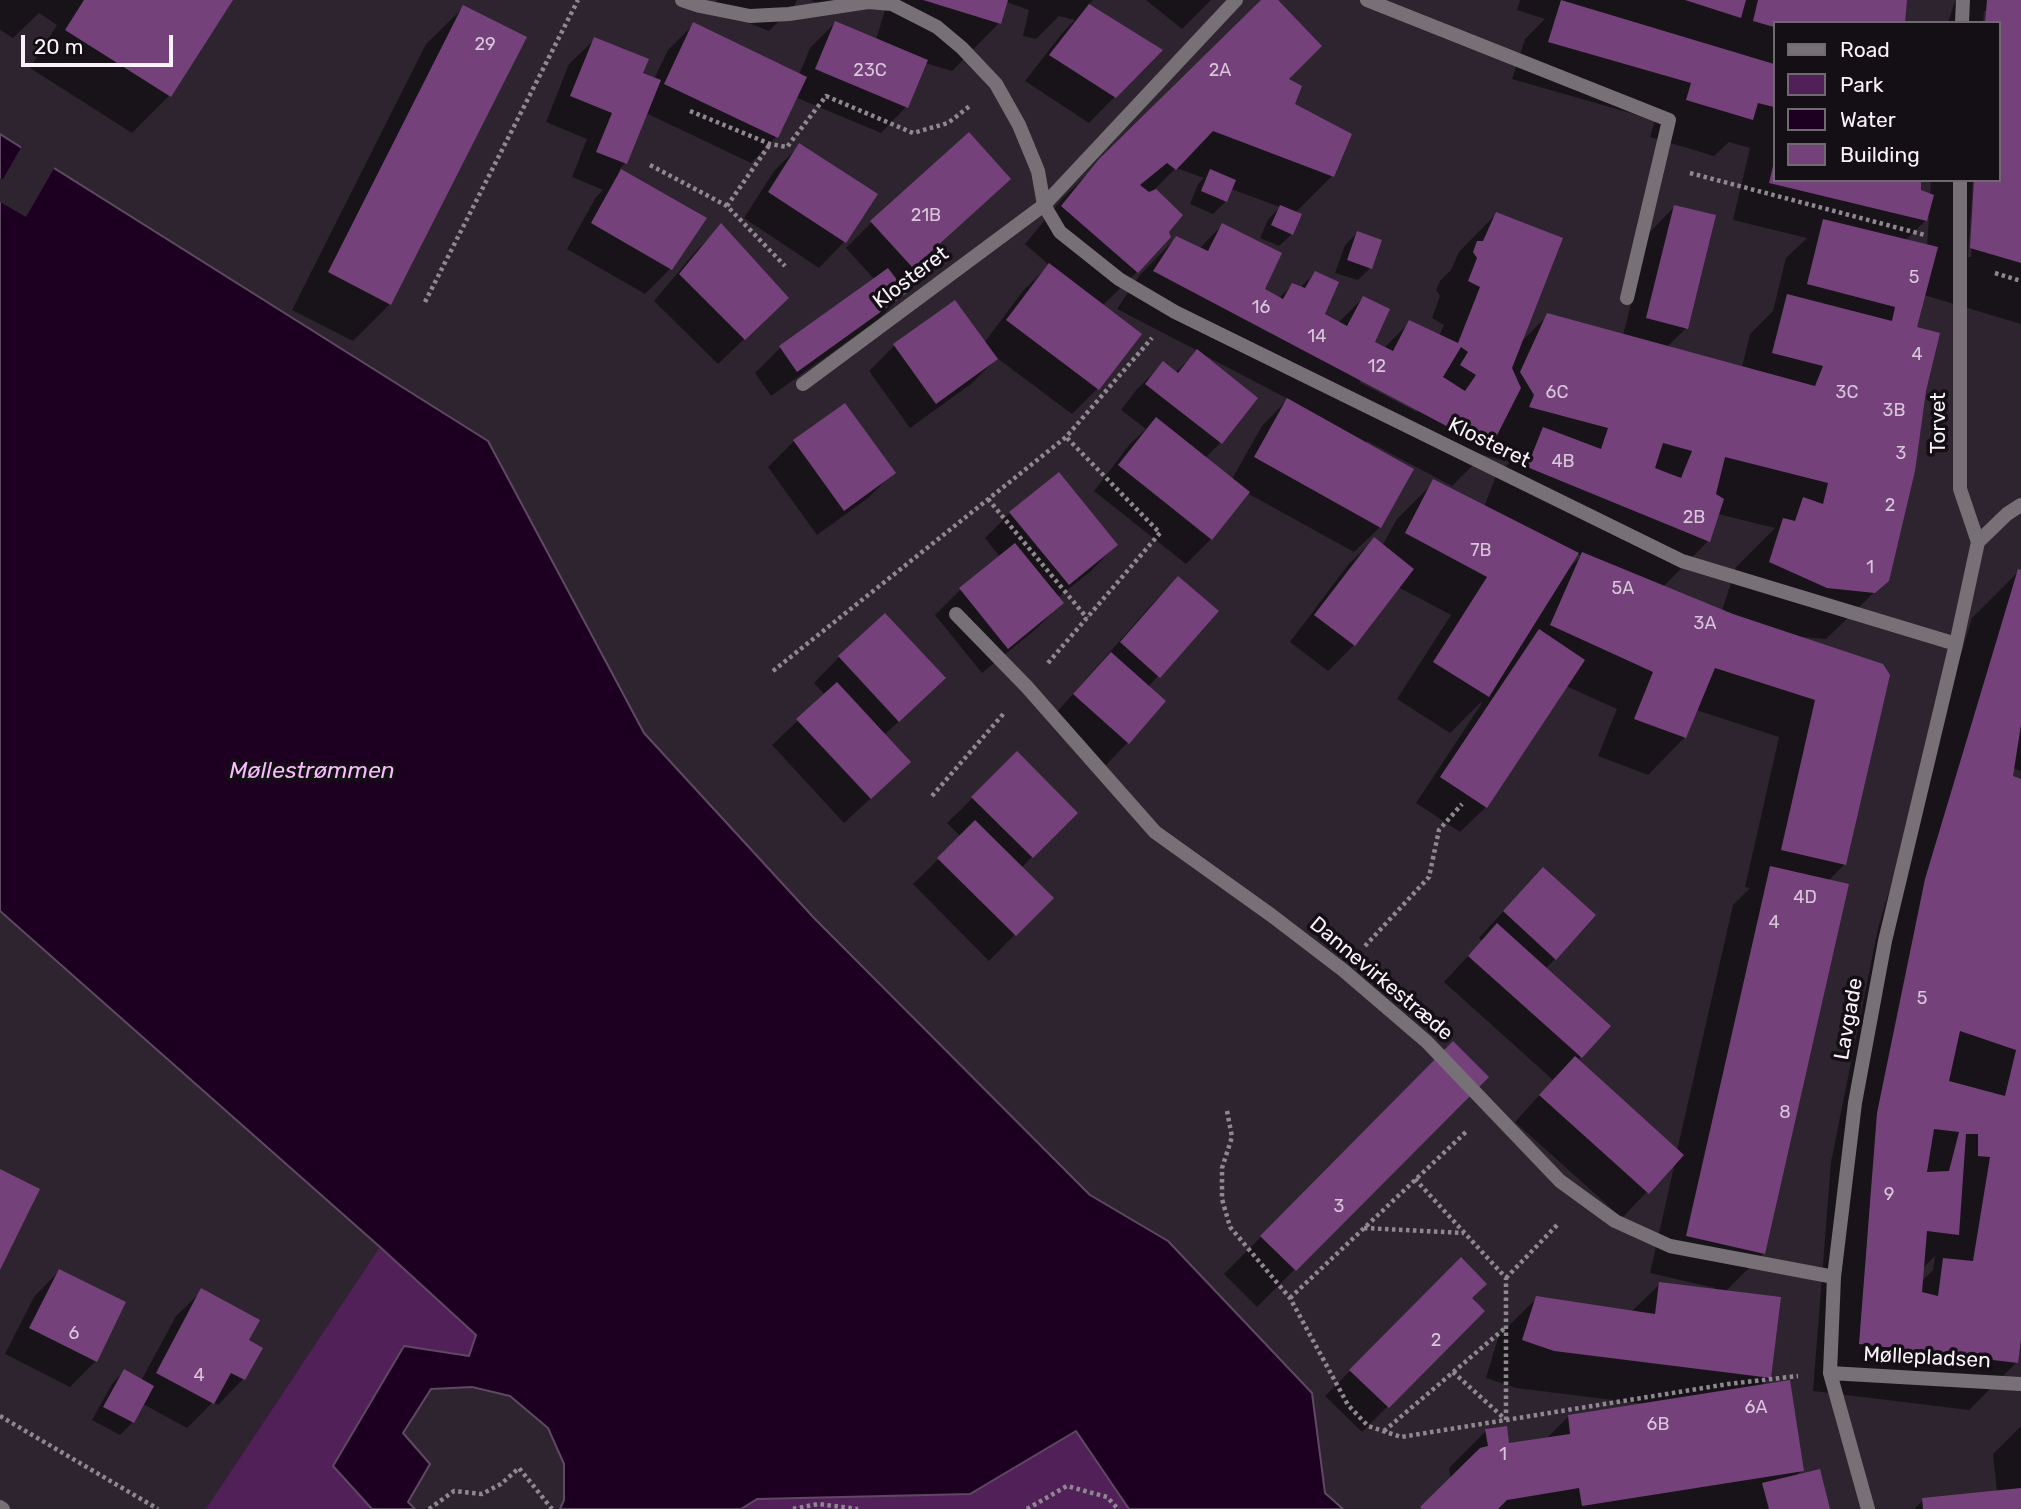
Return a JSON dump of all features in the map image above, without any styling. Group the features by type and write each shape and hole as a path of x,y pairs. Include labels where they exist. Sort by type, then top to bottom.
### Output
{"street":[{"name":"Klosteret","path":"682,0 750,16 789,14 868,2 892,2 937,27 962,47 996,84 1019,125 1038,171 1044,205 1060,232 1118,279 1175,312 1682,561 1956,644"},
{"name":"Klosteret","path":"803,384 1044,205 1236,0"},
{"path":"1367,0 1669,120 1627,299"},
{"path":"1962,21 1964,0"},
{"name":"Torvet","path":"1960,182 1960,489 1978,542"},
{"path":"1978,542 2007,514 2021,505"},
{"name":"Lavgade","path":"1867,1509 1830,1373 1834,1278 1855,1102 1882,954 1978,542"},
{"name":"Dannevirkestræde","path":"956,614 1027,687 1155,832 1343,970 1427,1042 1560,1181 1615,1221 1670,1246 1834,1278"},
{"name":"Møllepladsen","path":"1830,1373 2021,1384"}],"path":[{"path":"425,302 578,0"},
{"path":"690,111 771,145 787,147 827,96 913,133 948,123 996,84"},
{"path":"727,206 771,145"},
{"path":"650,165 727,206 785,266"},
{"path":"1659,165 1961,245"},
{"path":"773,671 1066,437 1175,312"},
{"path":"932,796 1160,533 1066,437"},
{"path":"988,499 1087,618"},
{"path":"1343,970 1429,877 1439,830 1462,804"},
{"path":"1290,1298 1490,1109"},
{"path":"1227,1111 1232,1137 1222,1168 1222,1178 1223,1199 1230,1227 1290,1298 1348,1405 1368,1426 1401,1437 1728,1384 1830,1373"},
{"path":"1415,1179 1506,1278 1506,1420"},
{"path":"1506,1278 1583,1198"},
{"path":"1364,1228 1465,1233"},
{"path":"1384,1431 1506,1328"},
{"path":"1453,1372 1506,1420"},
{"path":"0,1416 158,1509"},
{"path":"429,1509 454,1490 482,1494 501,1484 519,1468 551,1508"},
{"path":"1027,1509 1066,1486 1107,1497 1118,1509"},
{"path":"793,1509 818,1504 858,1509"}],"green space":[{"path":"380,1247 476,1336 469,1356 404,1346 333,1466 372,1509 206,1509"},
{"path":"1076,1431 1129,1509 741,1509 757,1499 970,1494"}],"water":[{"name":"Møllestrømmen","path":"0,134 488,441 644,733 814,918 1090,1195 1168,1241 1312,1393 1325,1493 1343,1509 1129,1509 1076,1431 970,1494 757,1499 741,1509 560,1509 564,1500 564,1464 548,1428 510,1396 472,1387 431,1389 403,1433 430,1464 408,1502 415,1509 372,1509 333,1466 404,1346 469,1356 476,1335 0,911"}],"pier":[{"path":"23,144 56,165 26,217 0,202 0,178 3,179"}],"building":[{"path":"84,0 233,0 171,97 65,30"},
{"path":"923,0 1008,0 1001,24"},
{"path":"1261,0 1278,0 1322,46 1289,79 1302,86 1295,104 1352,134 1334,177 1213,131 1176,170 1167,163 1140,185 1149,192 1156,189 1183,215 1169,232 1171,237 1138,273 1061,206 1099,159"},
{"path":"1561,0 1772,63 1772,106 1758,103 1753,120 1686,100 1691,83 1548,42"},
{"path":"1685,0 1746,0 1741,18"},
{"path":"1758,0 1907,0 1905,21 1772,21 1772,26 1753,21"},
{"path":"1987,0 2021,0 2021,263 1970,248 1974,182 2000,182 2000,21 1985,21"},
{"path":"1089,4 1163,50 1116,98 1049,55"},
{"path":"463,5 527,37 391,305 328,272"},
{"path":"835,21 928,60 908,108 815,69"},
{"path":"693,22 807,77 778,138 664,84"},
{"path":"594,37 649,59 643,73 661,80 627,164 596,152 612,113 570,96"},
{"path":"969,132 1011,179 913,268 870,221"},
{"path":"799,143 878,194 846,243 768,192"},
{"path":"621,169 707,218 672,270 591,223"},
{"path":"1210,169 1236,180 1227,202 1201,191"},
{"path":"1772,170 1772,182 1921,182 1921,190 1934,195 1927,221 1769,183"},
{"path":"1280,205 1302,214 1293,235 1271,225"},
{"path":"1674,205 1716,215 1688,329 1646,318"},
{"path":"1496,212 1563,238 1512,368 1521,388 1490,449 1153,271 1176,236 1208,251 1222,223 1282,253 1265,289 1283,299 1292,283 1305,288 1315,271 1339,282 1325,314 1347,326 1363,296 1390,309 1375,342 1393,351 1409,320 1458,343 1480,287 1468,281 1477,258 1473,252 1477,241 1483,241","holes":["1461,347 1468,352 1460,365 1476,375 1465,391 1443,377"]},
{"path":"1823,219 1938,247 1917,327 1940,333 1926,391 1915,471 1889,581 1875,593 1827,588 1769,562 1783,518 1795,521 1803,497 1823,504 1828,483 1725,457 1716,494 1724,499 1710,542 1527,467 1543,427 1601,449 1608,428 1529,407 1534,395 1520,372 1547,313 1815,386 1823,366 1772,353 1787,294 1892,321 1895,307 1807,284","holes":["1663,443 1692,451 1681,478 1655,468"]},
{"path":"721,223 789,298 745,340 679,274"},
{"path":"1357,231 1382,240 1372,269 1347,260"},
{"path":"1049,263 1142,334 1099,390 1006,320"},
{"path":"888,268 907,293 797,372 779,346"},
{"path":"955,300 998,359 936,404 893,344"},
{"path":"1197,349 1258,398 1222,444 1145,384 1163,361 1178,373"},
{"path":"1287,398 1414,469 1381,528 1254,457"},
{"path":"845,403 896,473 844,511 793,440"},
{"path":"1156,417 1250,492 1212,540 1118,465"},
{"path":"1059,472 1118,545 1069,585 1009,512"},
{"path":"1433,479 1579,553 1489,697 1433,662 1487,577 1405,533"},
{"path":"1374,537 1414,569 1355,646 1314,615"},
{"path":"1015,543 1064,603 1008,649 959,588"},
{"path":"1582,552 1733,614 1883,664 1890,675 1846,865 1781,850 1815,700 1715,668 1686,738 1634,719 1653,672 1550,625"},
{"path":"2018,569 2021,570 2021,725 2013,776 2021,779 2021,1339 2018,1363 1859,1344 1877,1113 1925,879","holes":["1960,1031 2016,1050 2005,1096 1949,1081","1934,1129 1959,1132 1949,1171 1927,1172","1966,1134 1978,1134 1978,1156 1990,1157 1973,1261 1943,1258 1938,1296 1922,1292 1927,1231 1959,1235"]},
{"path":"1178,576 1219,611 1160,678 1120,642"},
{"path":"885,613 946,678 899,722 838,656"},
{"path":"1539,629 1585,660 1487,808 1440,777"},
{"path":"1111,652 1166,701 1129,744 1073,694"},
{"path":"837,682 911,762 871,799 796,719"},
{"path":"1017,751 1078,813 1033,858 971,797"},
{"path":"975,820 1054,898 1016,936 937,858"},
{"path":"1770,866 1849,884 1765,1254 1686,1236"},
{"path":"1543,867 1596,915 1556,960 1503,911"},
{"path":"1497,923 1611,1026 1582,1058 1468,956"},
{"path":"1453,1041 1489,1077 1296,1271 1260,1236"},
{"path":"1575,1056 1684,1155 1649,1194 1539,1095"},
{"path":"0,1169 40,1189 0,1270"},
{"path":"1461,1257 1487,1284 1472,1298 1485,1311 1389,1408 1349,1370"},
{"path":"59,1269 126,1302 97,1362 29,1328"},
{"path":"1659,1282 1781,1297 1771,1378 1554,1351 1522,1340 1536,1296 1655,1314"},
{"path":"201,1288 260,1320 249,1340 263,1348 245,1380 231,1373 214,1404 156,1373"},
{"path":"124,1369 154,1386 134,1423 103,1407"},
{"path":"1790,1380 1804,1471 1582,1506 1579,1488 1507,1500 1498,1509 1420,1507 1480,1448 1488,1446 1485,1429 1507,1426 1509,1443 1570,1434 1568,1415"},
{"path":"1820,1469 1830,1509 1769,1509 1762,1483"},
{"path":"2021,1488 2021,1509 1923,1509 1922,1498"}]}
